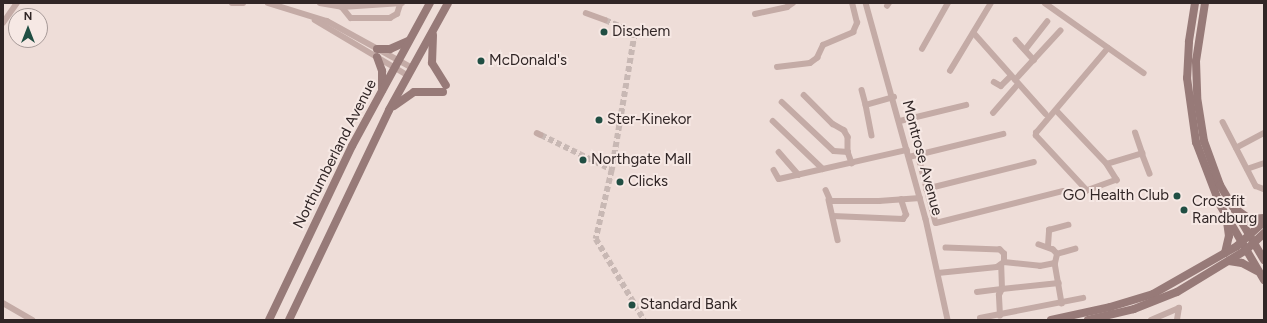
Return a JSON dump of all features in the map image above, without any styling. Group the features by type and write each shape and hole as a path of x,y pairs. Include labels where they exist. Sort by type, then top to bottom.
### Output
{"main road":[{"name":"Northumberland Avenue","path":"269,320 352,146 430,3"},
{"name":"Northumberland Avenue","path":"289,320 389,110 448,3"},
{"path":"1195,3 1187,59 1192,124 1200,159 1229,230 1225,252"},
{"path":"1205,3 1198,44 1197,97 1204,141 1220,185 1245,239 1246,250 1264,280"},
{"path":"389,110 414,92 444,88 432,59 436,24"},
{"path":"382,93 382,71 377,53 390,50 408,41"},
{"path":"1220,185 1241,215 1254,219 1264,218"},
{"path":"1220,205 1245,239 1253,244 1263,259"},
{"path":"1051,320 1112,314 1153,294 1225,252 1245,239 1264,222"},
{"path":"1088,320 1134,309 1177,292 1246,250 1264,233"},
{"path":"1263,259 1264,238"},
{"path":"1229,261 1248,265 1259,272"}],"street":[{"path":"3,23 17,3"},
{"path":"232,3 243,3"},
{"path":"268,3 333,24 397,65 413,68"},
{"path":"320,3 342,7 401,4 397,14 390,18 351,18 342,7"},
{"path":"755,14 787,7 793,3"},
{"path":"777,67 799,65 815,60 823,45 849,35 857,23 852,3"},
{"name":"Montrose Avenue","path":"866,3 908,150 948,320"},
{"path":"922,49 948,3"},
{"path":"950,71 991,3"},
{"path":"1045,3 1144,73"},
{"path":"586,13 605,20"},
{"path":"309,16 377,53 397,65 409,76"},
{"path":"1025,50 1046,22"},
{"path":"992,113 1015,80 1060,31"},
{"path":"974,33 1046,114"},
{"path":"1016,40 1034,60"},
{"path":"1056,110 1107,164 1117,180 1091,191 1085,189 1036,136 1056,110 1108,48"},
{"path":"994,82 1001,86 1015,80"},
{"path":"862,90 872,135"},
{"path":"804,95 833,124 844,130 848,137 848,152 852,164"},
{"path":"866,105 894,97"},
{"path":"782,102 834,151 848,152"},
{"path":"900,121 966,105"},
{"path":"773,121 824,169"},
{"path":"1223,122 1256,186 1264,189"},
{"path":"1135,133 1150,174"},
{"path":"1236,148 1264,133"},
{"path":"909,156 1003,134"},
{"path":"774,170 779,179 852,164 908,150"},
{"path":"779,152 799,175"},
{"path":"1107,164 1142,153"},
{"path":"918,154 933,220 938,223 1062,191"},
{"path":"926,189 1034,162"},
{"path":"1247,169 1264,162"},
{"path":"826,190 838,240"},
{"path":"829,200 902,200 920,198"},
{"path":"833,216 903,219 906,215 902,200"},
{"path":"1048,246 1049,230 1068,225"},
{"path":"1039,245 1048,246 1057,254"},
{"path":"946,248 1000,250 1004,254 1002,289 999,295 1000,316"},
{"path":"1057,254 1075,249"},
{"path":"1057,254 1055,263 1062,303"},
{"path":"938,273 1003,264 1040,266 1055,263"},
{"path":"978,292 1059,283"},
{"path":"980,318 1000,316 1084,298"},
{"path":"3,303 32,320"},
{"path":"1151,320 1179,308 1177,320"}],"tunnel":[{"path":"605,20 635,33 612,170 596,239 644,320"},
{"path":"541,135 612,170"}],"place":[{"name":"Dischem","path":"604,32"},
{"name":"McDonald's","path":"481,61"},
{"name":"Ster-Kinekor","path":"599,120"},
{"name":"Northgate Mall","path":"583,160"},
{"name":"Clicks","path":"620,182"},
{"name":"GO Health Club","path":"1177,196"},
{"name":"Crossfit Randburg","path":"1184,210"},
{"name":"Standard Bank","path":"632,305"}]}
